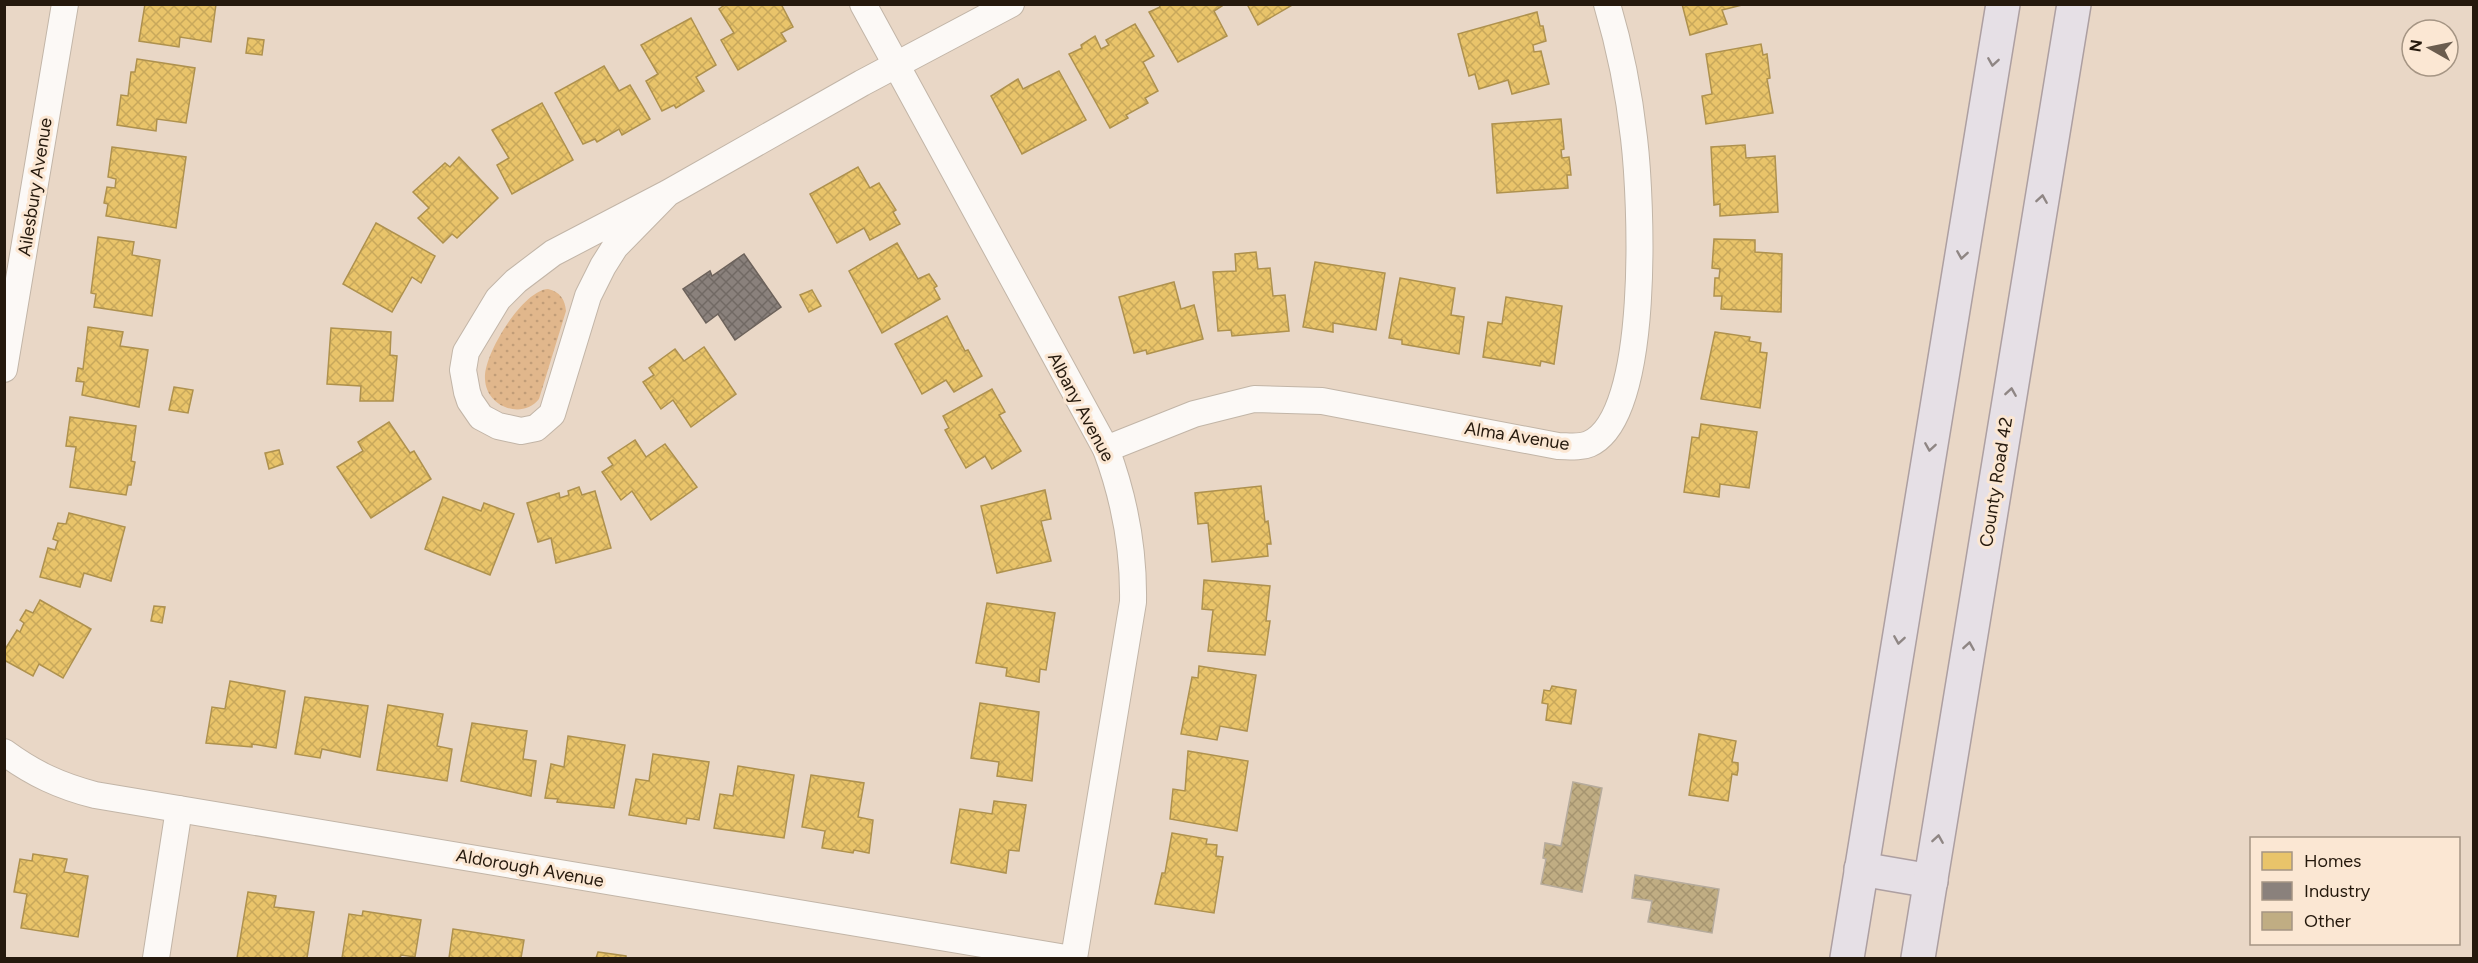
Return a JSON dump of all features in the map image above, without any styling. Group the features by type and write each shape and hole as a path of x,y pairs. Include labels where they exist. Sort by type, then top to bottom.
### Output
{"highway":[{"path":"1847,958 2003,4"},
{"path":"2050,4 2051,145"},
{"name":"County Road 42","path":"1918,958 2074,4"},
{"path":"1861,869 1931,881"}],"street":[{"name":"Ailesbury Avenue","path":"4,369 65,4"},
{"name":"Albany Avenue","path":"863,4 1106,449 1120,486 1129,524 1133,563 1133,602 1074,958"},
{"path":"668,193 615,247 603,266 588,296 564,383 552,414 537,428 521,431 498,426 481,417 470,401 463,370 466,352 498,299 553,253 668,193 896,65 1011,4"},
{"name":"Alma Avenue","path":"1106,449 1194,414 1254,399 1322,401 1558,446 1589,444 1598,438 1614,420 1626,387 1636,327 1640,235 1635,139 1619,44 1607,4"},
{"name":"Aldorough Avenue","path":"4,752 25,767 61,786 94,795 1066,958"},
{"path":"156,958 179,809"}],"shaded area":[{"path":"548,289 561,297 566,311 539,399 524,409 506,407 491,397 487,389 485,379 490,355 506,325 527,300 538,292"}],"building: Homes":[{"path":"145,4 216,4 211,42 180,37 179,47 139,41"},
{"path":"726,4 781,4 793,27 781,33 786,41 738,70 721,40 734,33 719,9"},
{"path":"1159,4 1225,4 1214,11 1227,36 1178,62 1149,12 1160,7"},
{"path":"1247,4 1294,4 1258,25"},
{"path":"1682,4 1746,4 1722,10 1727,24 1690,35"},
{"path":"1537,12 1546,41 1533,45 1534,52 1541,51 1549,84 1512,94 1508,80 1479,89 1475,74 1469,76 1458,34"},
{"path":"691,18 716,65 696,77 704,91 676,108 674,105 662,111 646,81 658,74 641,45"},
{"path":"1135,24 1154,56 1143,62 1158,91 1145,98 1148,103 1126,115 1128,118 1110,128 1069,54 1082,48 1081,45 1095,36 1101,49 1109,45 1106,40"},
{"path":"248,38 264,40 262,55 246,53"},
{"path":"1761,44 1763,55 1767,54 1770,78 1767,79 1773,113 1706,124 1702,96 1712,94 1706,54"},
{"path":"137,59 195,68 186,123 157,119 156,131 117,125 121,95 128,96 131,72 135,72"},
{"path":"604,66 619,91 630,85 650,119 622,135 619,129 597,142 595,139 583,144 555,93"},
{"path":"1059,71 1086,120 1022,154 991,96 1018,79 1023,89"},
{"path":"542,103 573,160 512,194 497,165 509,158 492,130"},
{"path":"1561,119 1564,149 1561,150 1562,158 1569,157 1571,175 1567,175 1568,188 1497,193 1492,124"},
{"path":"1745,145 1746,158 1775,156 1778,212 1720,216 1720,204 1714,205 1711,147"},
{"path":"112,147 186,157 176,228 106,216 108,204 104,203 107,187 115,188 116,179 108,177"},
{"path":"459,157 498,198 457,238 452,234 443,243 418,218 429,208 413,192 445,163 450,167"},
{"path":"858,167 870,188 879,183 896,210 893,212 900,224 870,240 864,228 837,243 810,194"},
{"path":"376,223 435,256 421,283 412,277 392,312 343,284"},
{"path":"98,237 134,242 132,255 160,260 152,316 94,307 96,294 91,293"},
{"path":"1714,239 1755,240 1755,252 1782,254 1781,312 1721,309 1722,296 1714,296 1715,278 1719,278 1720,269 1712,268"},
{"path":"897,243 918,279 929,274 937,286 934,288 940,299 882,333 849,271"},
{"path":"1256,252 1258,269 1270,268 1273,296 1285,295 1289,331 1232,336 1231,330 1218,331 1213,272 1236,271 1235,254"},
{"path":"1315,262 1385,273 1376,330 1333,323 1333,332 1303,327"},
{"path":"1400,278 1455,288 1451,315 1464,317 1459,354 1402,344 1402,340 1389,338"},
{"path":"1174,282 1181,309 1194,305 1203,339 1147,354 1146,350 1134,353 1119,297"},
{"path":"812,290 821,306 809,312 800,295"},
{"path":"1506,297 1562,306 1554,364 1541,361 1540,366 1483,357 1488,322 1502,324"},
{"path":"947,316 965,351 968,350 982,376 954,392 946,380 922,394 895,344"},
{"path":"88,327 123,332 120,346 148,350 139,407 82,395 84,382 76,381 78,368 83,369"},
{"path":"331,328 391,332 390,355 397,356 393,401 360,401 361,386 327,384"},
{"path":"1715,332 1750,337 1749,341 1761,343 1760,352 1767,353 1760,408 1701,399"},
{"path":"704,347 736,394 691,427 673,400 661,409 643,382 654,375 649,368 675,349 684,361"},
{"path":"174,387 193,390 188,413 169,410"},
{"path":"992,389 1005,412 999,415 1021,451 992,469 985,456 966,468 945,430 949,428 943,416"},
{"path":"70,417 136,426 131,461 135,462 131,485 128,485 126,495 70,487 76,447 66,446"},
{"path":"389,422 410,453 414,451 431,479 371,518 337,467 363,451 358,442"},
{"path":"1701,424 1757,432 1749,488 1720,484 1719,497 1684,492 1692,437 1699,438"},
{"path":"635,440 646,457 665,444 697,487 651,520 632,491 621,500 602,472 613,465 608,458"},
{"path":"279,450 283,464 269,469 265,453"},
{"path":"1261,486 1265,522 1268,521 1271,544 1267,544 1268,556 1212,562 1208,523 1198,524 1195,493"},
{"path":"579,487 582,495 595,491 611,548 556,563 551,538 538,542 527,503 559,493 560,498 569,495 568,491"},
{"path":"1045,490 1051,519 1041,521 1051,561 997,573 981,506"},
{"path":"443,497 481,511 484,503 514,514 490,575 425,549"},
{"path":"69,513 125,527 111,581 84,573 80,587 40,577 48,548 55,550 58,541 53,539 58,523 66,524"},
{"path":"1204,580 1270,586 1266,621 1270,621 1265,655 1208,651 1213,610 1202,609"},
{"path":"40,600 91,629 63,678 39,664 33,676 4,660 4,651 17,630 20,632 24,623 20,620 26,610 33,613"},
{"path":"987,603 1055,613 1046,670 1040,669 1039,682 1006,676 1007,668 976,663"},
{"path":"154,606 165,607 162,623 151,621"},
{"path":"1199,666 1256,675 1247,731 1220,726 1217,740 1181,734 1192,677 1198,678"},
{"path":"230,681 285,691 276,748 252,744 252,747 206,743 212,707 225,709"},
{"path":"1552,686 1576,690 1571,724 1546,720 1548,704 1542,703 1544,690 1550,691"},
{"path":"305,697 368,706 360,757 322,749 320,758 295,754"},
{"path":"980,703 1039,712 1032,781 997,776 999,762 971,758"},
{"path":"388,705 443,714 437,746 452,749 447,781 377,770"},
{"path":"472,723 527,731 523,759 536,761 531,796 461,781"},
{"path":"1699,734 1736,741 1732,762 1738,763 1738,770 1737,775 1732,774 1728,801 1689,795"},
{"path":"568,736 625,745 614,808 557,802 558,799 545,798 551,764 564,767"},
{"path":"1188,751 1248,761 1237,831 1170,819 1173,789 1185,791"},
{"path":"653,754 709,762 699,820 687,818 686,824 629,815 636,779 649,781"},
{"path":"738,766 794,775 784,838 714,828 720,794 733,796"},
{"path":"811,775 864,783 858,817 873,820 869,853 822,848 825,831 802,827"},
{"path":"994,801 1026,805 1019,851 1009,850 1006,873 951,863 960,809 992,814"},
{"path":"1172,833 1207,839 1206,844 1217,845 1216,856 1223,857 1214,913 1155,904 1162,873 1165,873"},
{"path":"33,854 67,859 64,872 88,876 78,937 21,928 27,894 14,892 20,859 32,861"},
{"path":"248,892 276,896 274,907 314,912 307,958 237,958"},
{"path":"363,911 421,920 415,957 401,955 400,958 342,958 349,914 362,916"},
{"path":"453,929 524,940 521,958 449,958"},
{"path":"598,952 626,956 626,958 596,958"}],"building: Industry":[{"path":"744,254 781,307 735,340 718,314 706,323 683,289 710,271 712,276"}],"building: Other":[{"path":"1573,782 1602,788 1582,892 1541,884 1546,859 1543,858 1545,843 1561,846"},
{"path":"1635,875 1719,889 1712,933 1648,922 1652,901 1632,898"}]}
